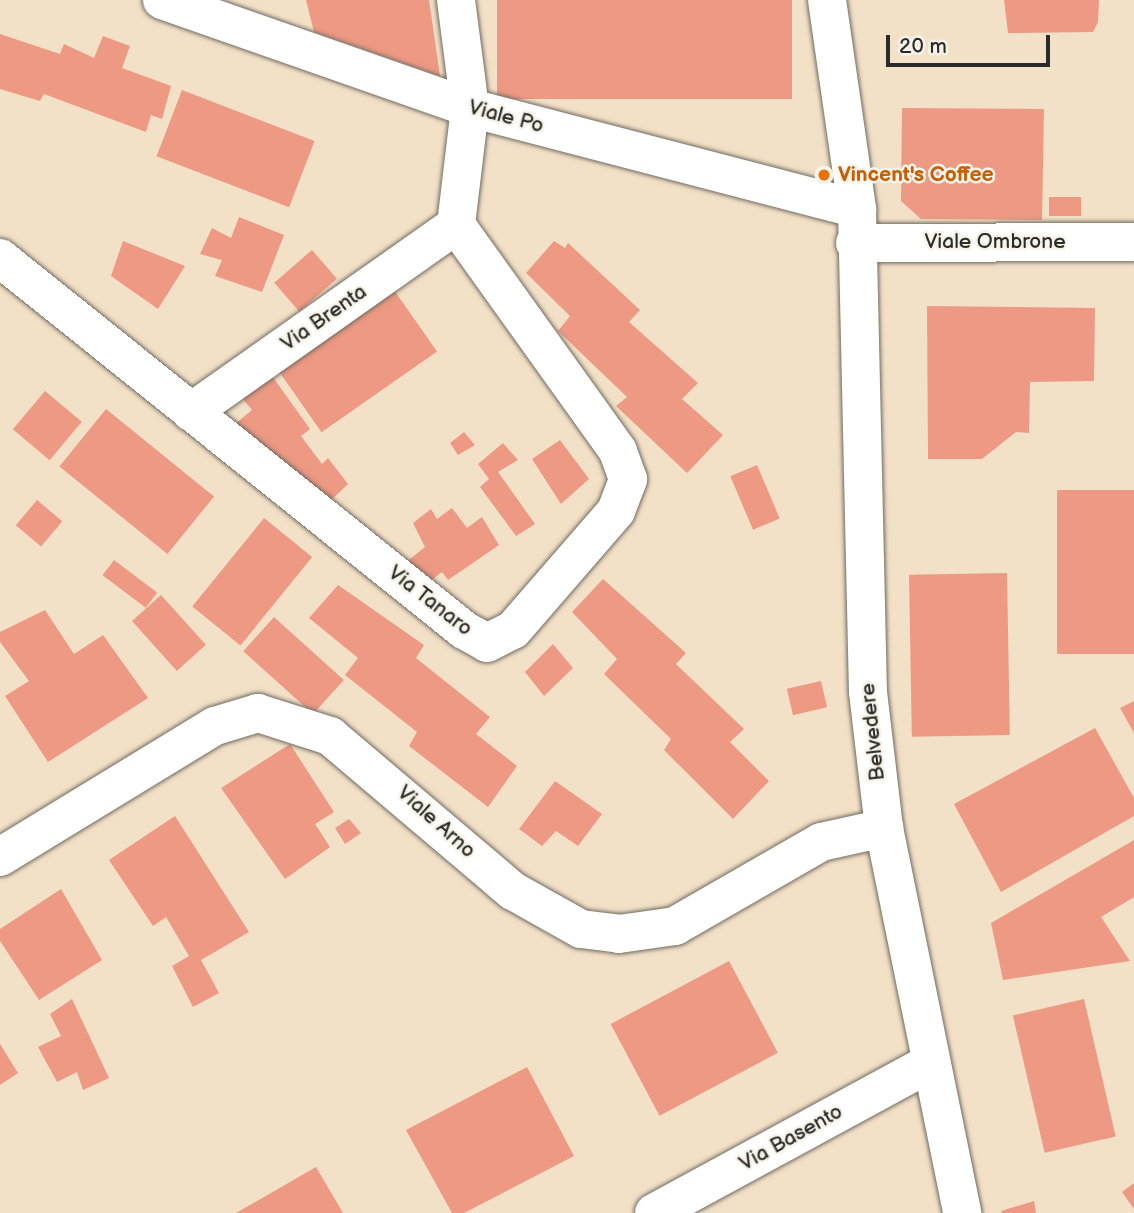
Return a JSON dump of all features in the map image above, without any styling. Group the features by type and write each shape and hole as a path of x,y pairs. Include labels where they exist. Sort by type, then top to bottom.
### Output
{"street":[{"name":"Viale Po","path":"162,0 470,108 856,226"},
{"path":"456,0 470,108 456,225"},
{"name":"Belvedere","path":"827,0 856,226 868,692 884,828 928,1064 962,1213"},
{"name":"Via Tanaro","path":"7,275 191,412 464,630 487,643 513,630 616,511 628,479 618,452 456,225"},
{"name":"Via Brenta","path":"191,412 456,225"},
{"name":"Viale Ombrone","path":"856,226 1134,242"},
{"name":"Viale Arno","path":"0,857 215,726 258,713 330,736 422,807 513,891 581,929 619,934 675,926 821,842 884,828"},
{"name":"Via Basento","path":"654,1213 928,1064"}],"building":[{"path":"306,0 429,0 440,76 314,32"},
{"path":"497,0 792,0 792,99 497,99"},
{"path":"1004,0 1099,0 1098,22 1093,32 1008,33"},
{"path":"0,34 60,54 64,44 94,58 103,36 130,46 122,68 171,86 162,119 151,115 146,132 44,94 40,101 0,89"},
{"path":"182,90 315,141 289,207 157,156"},
{"path":"902,108 1044,109 1042,220 921,219 901,201"},
{"path":"1049,197 1081,197 1081,216 1049,216"},
{"path":"239,217 284,235 262,292 215,276 222,260 200,254 212,228 231,238"},
{"path":"123,241 185,266 158,309 111,276"},
{"path":"554,241 565,248 568,243 640,310 629,322 698,383 682,399 723,435 687,473 616,406 627,397 558,331 570,316 526,273"},
{"path":"312,250 337,279 299,311 274,283"},
{"path":"394,290 437,351 322,432 278,371"},
{"path":"927,306 1095,308 1094,381 1030,382 1029,433 1016,432 982,459 928,459"},
{"path":"270,373 310,429 301,436 322,464 328,458 348,484 324,507 229,429 252,410 240,396"},
{"path":"45,391 82,422 50,460 13,429"},
{"path":"106,409 214,496 167,554 59,467"},
{"path":"464,432 475,445 458,455 450,443"},
{"path":"560,440 589,479 561,504 532,459"},
{"path":"503,443 518,460 498,472 535,524 516,536 480,487 489,479 478,464"},
{"path":"757,465 780,518 753,530 730,476"},
{"path":"1057,490 1134,490 1134,654 1057,654"},
{"path":"37,500 62,521 41,546 16,525"},
{"path":"452,508 467,528 482,517 499,545 448,580 442,572 424,586 405,563 425,547 413,523 431,509 437,519"},
{"path":"264,518 312,557 240,646 192,607"},
{"path":"114,560 157,592 146,608 103,575"},
{"path":"1007,573 1010,735 912,737 909,575"},
{"path":"603,579 686,653 676,664 744,729 730,742 769,781 733,819 664,750 671,739 604,674 617,659 572,612"},
{"path":"338,585 424,645 416,658 490,717 476,734 517,766 488,807 409,746 417,732 345,675 358,658 309,618"},
{"path":"161,595 206,645 177,671 132,621"},
{"path":"45,610 74,654 103,635 148,698 48,762 5,696 29,681 0,642 0,632"},
{"path":"274,617 344,680 313,714 243,651"},
{"path":"553,644 573,668 544,696 525,672"},
{"path":"821,681 827,707 793,715 787,689"},
{"path":"1134,701 1134,733 1120,708"},
{"path":"1095,728 1134,798 1134,816 1001,892 954,804"},
{"path":"290,744 334,812 315,824 330,847 285,879 221,788"},
{"path":"555,781 602,814 578,846 556,831 542,846 519,829"},
{"path":"175,816 249,932 201,960 219,993 193,1007 172,966 189,956 166,917 153,926 109,860"},
{"path":"349,819 361,833 345,844 335,828"},
{"path":"1134,840 1134,897 1101,917 1130,961 1003,980 991,923"},
{"path":"61,889 102,960 39,1000 0,941 0,929"},
{"path":"729,961 778,1053 660,1116 611,1024"},
{"path":"72,999 109,1078 83,1090 77,1072 57,1082 38,1047 61,1036 50,1014"},
{"path":"1084,999 1116,1136 1045,1153 1013,1015"},
{"path":"0,1044 18,1073 0,1085"},
{"path":"527,1067 574,1156 464,1213 452,1213 406,1130"},
{"path":"316,1167 343,1213 236,1213"},
{"path":"1134,1183 1134,1209 1122,1192"},
{"path":"1034,1201 1036,1213 1001,1211"}],"place":[{"name":"Vincent's Coffee","path":"824,175"}]}
